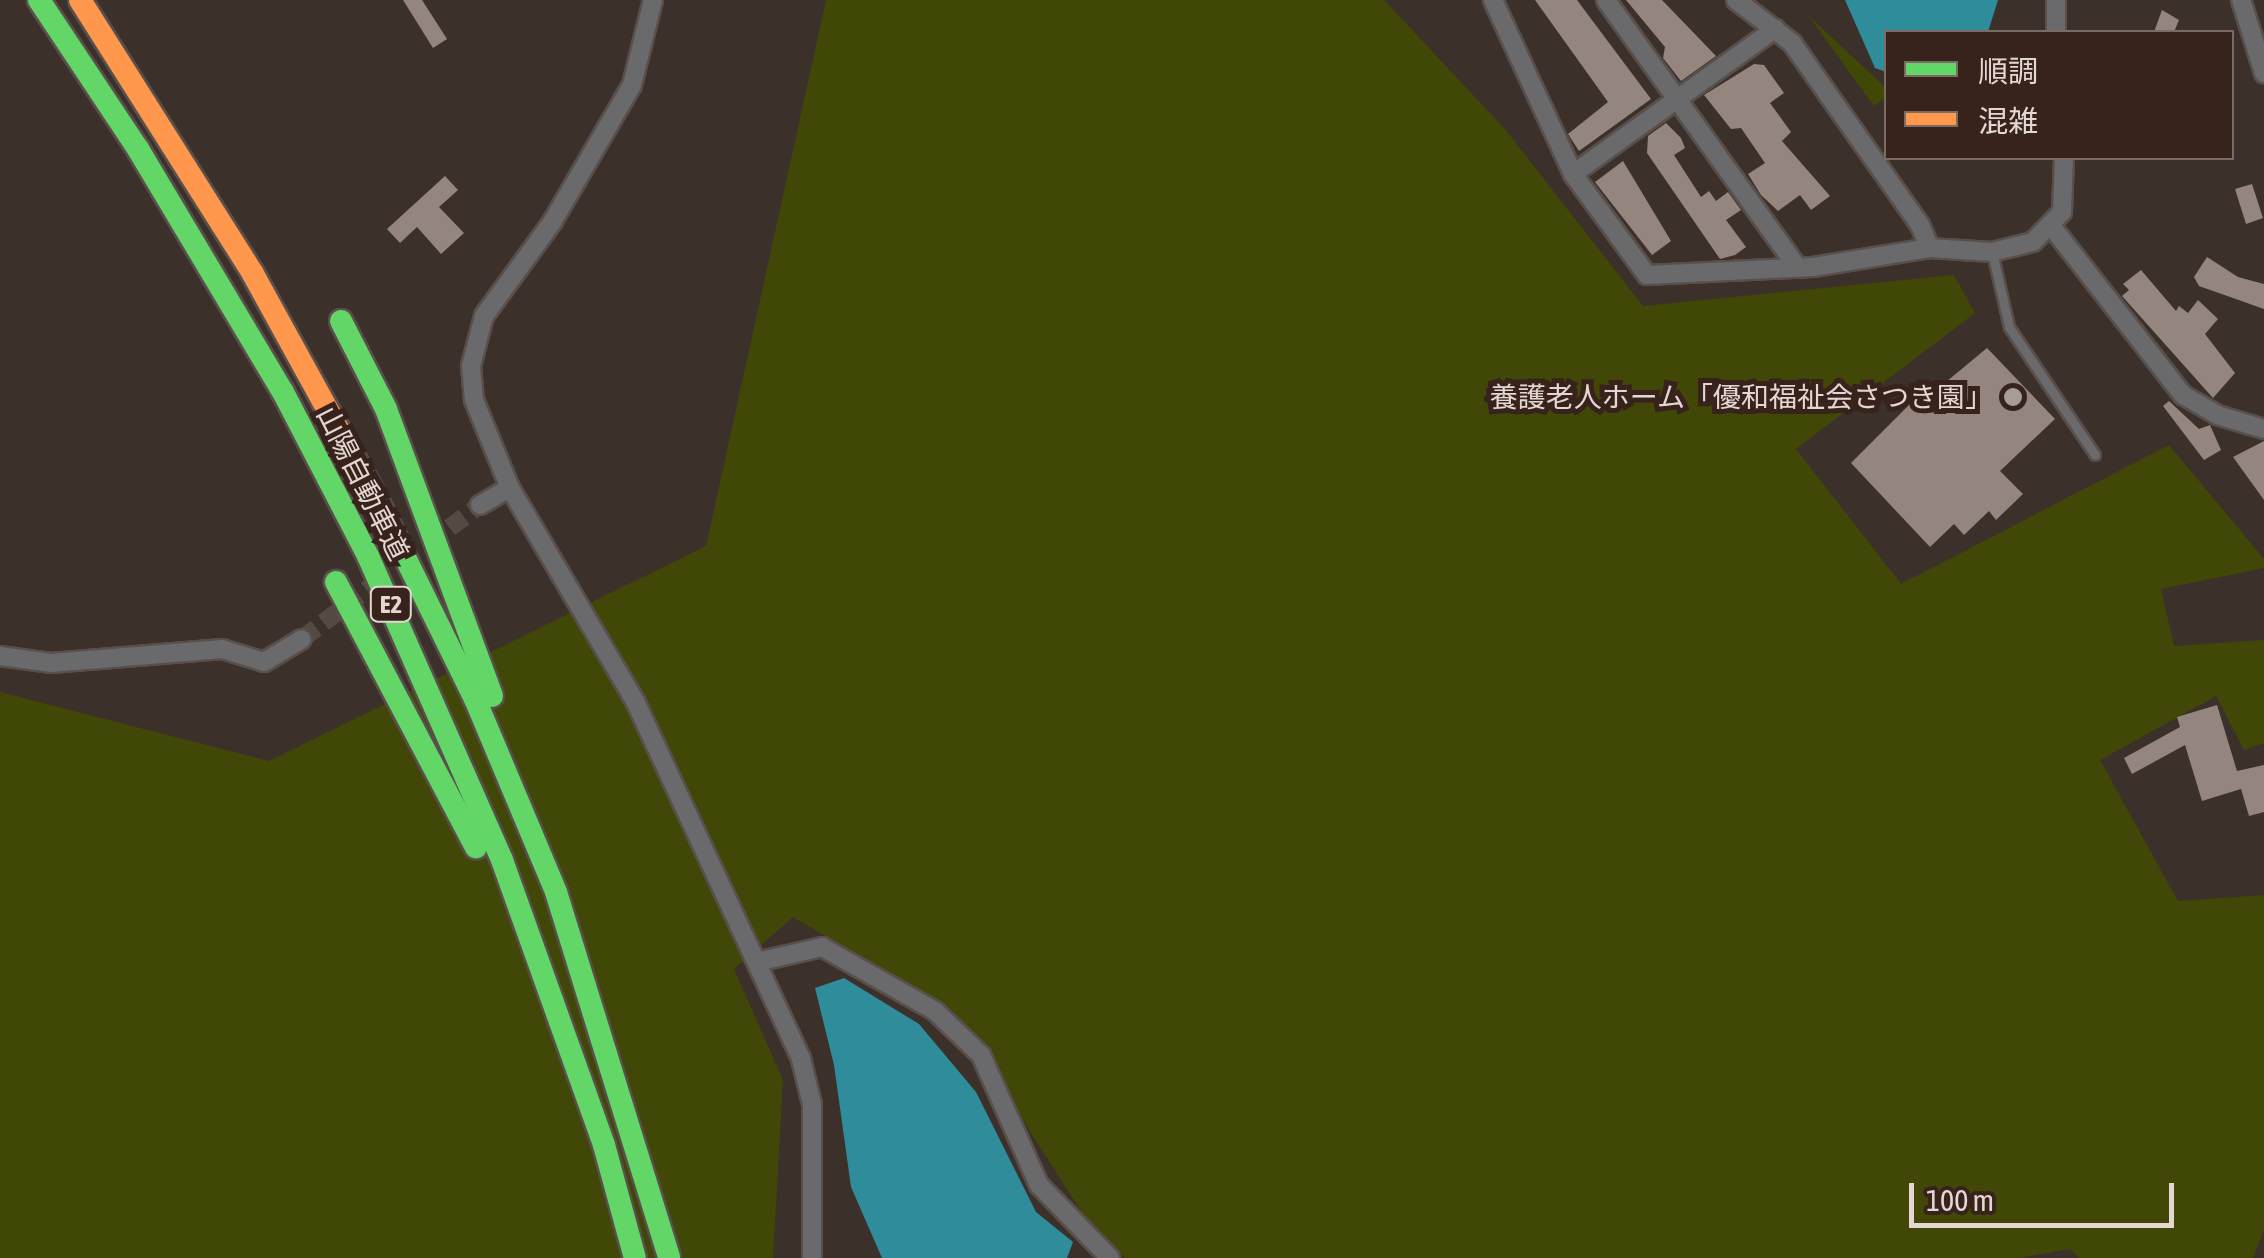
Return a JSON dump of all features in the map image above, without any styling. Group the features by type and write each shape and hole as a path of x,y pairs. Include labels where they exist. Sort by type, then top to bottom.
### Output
{"highway":[{"name":"山陽自動車道","path":"39,0 138,149 274,376 368,556 502,860 604,1145 635,1258"},
{"name":"山陽自動車道","path":"80,0 253,274 398,538 556,892 669,1258"},
{"path":"341,320 386,409 464,608 556,892"},
{"path":"336,582 504,902 604,1145"}],"street":[{"path":"653,0 632,85 553,221 484,316 471,366 474,400 510,488 634,702 762,961 802,1059 812,1104 812,1258"},
{"path":"1493,0 1573,174 1647,275 1797,266 1930,248 1992,252 2034,242 2052,228 2062,212 2064,160"},
{"path":"1606,0 1797,266"},
{"path":"1736,0 1776,30 1814,73 1920,225 1930,248"},
{"path":"2056,0 2056,30"},
{"path":"2241,0 2264,73"},
{"path":"1573,174 1776,30"},
{"path":"2052,228 2183,395 2216,415 2260,421"},
{"path":"480,505 510,488"},
{"path":"0,656 50,663 222,649 264,662 302,638"},
{"path":"762,961 822,946 935,1011 981,1055 1039,1185 1110,1258"}],"lane":[{"path":"1992,252 2009,328 2094,455"}],"green space":[{"path":"826,0 1384,0 1504,128 1643,306 1954,275 1975,313 1796,449 1901,584 2169,445 2264,559 2264,568 2161,589 2174,646 2264,640 2264,743 2244,750 2216,696 2100,760 2178,901 2264,895 2264,1230 2253,1258 2079,1258 2070,1249 2019,1258 1125,1258 1090,1225 953,1011 793,917 734,969 783,1080 773,1258 0,1258 0,692 269,761 706,546"},
{"path":"1808,15 1884,86 1884,98 1874,106"}],"water":[{"path":"1845,0 1998,0 1989,30 1884,30 1884,71 1875,68"},
{"path":"844,978 919,1024 976,1092 1036,1212 1073,1242 1067,1258 882,1258 851,1187 834,1065 815,988"}],"building":[{"path":"403,0 422,0 447,39 433,48"},
{"path":"1535,0 1577,0 1651,99 1579,151 1568,134 1608,102"},
{"path":"1626,0 1662,0 1716,56 1681,81 1663,58 1665,47"},
{"path":"2162,10 2179,20 2175,30 2155,30"},
{"path":"1754,64 1764,65 1784,93 1770,103 1791,132 1782,141 1830,196 1811,210 1800,195 1778,211 1761,195 1748,174 1765,163 1741,128 1731,129 1704,95"},
{"path":"1666,123 1681,138 1685,148 1674,155 1701,197 1709,191 1716,201 1728,192 1741,210 1726,220 1746,247 1735,255 1720,259 1647,153 1648,136"},
{"path":"1623,161 1671,241 1652,255 1595,182"},
{"path":"445,176 458,190 439,207 464,233 441,254 417,227 400,243 387,229"},
{"path":"2252,184 2263,218 2246,224 2235,189"},
{"path":"2207,257 2238,277 2264,284 2264,309 2199,286 2194,277"},
{"path":"2141,270 2176,311 2179,306 2188,313 2198,300 2218,319 2205,334 2235,373 2213,398 2122,296 2129,290 2123,284"},
{"path":"1987,348 2055,419 2000,471 2023,494 1996,520 1989,511 1964,535 1954,524 1930,547 1851,463 1913,401 1917,406"},
{"path":"2169,401 2199,429 2210,425 2221,450 2204,460 2163,406"},
{"path":"2264,441 2264,500 2233,457"},
{"path":"2217,705 2237,771 2264,765 2264,812 2249,816 2241,789 2202,801 2185,745 2132,774 2124,758 2180,727 2177,717"}],"tunnel":[{"path":"428,544 480,505"},
{"path":"302,639 383,577"}],"traffic: fast":[{"path":"39,0 138,149 283,392 368,556 502,860 604,1145 635,1258"},
{"path":"341,321 386,409 492,696"},
{"path":"373,492 475,699 556,892 669,1258"},
{"path":"336,582 476,847"}],"traffic: slow":[{"path":"80,0 253,274 373,492"}],"place":[{"name":"養護老人ホーム「優和福祉会さつき園」","path":"2013,397"}]}
